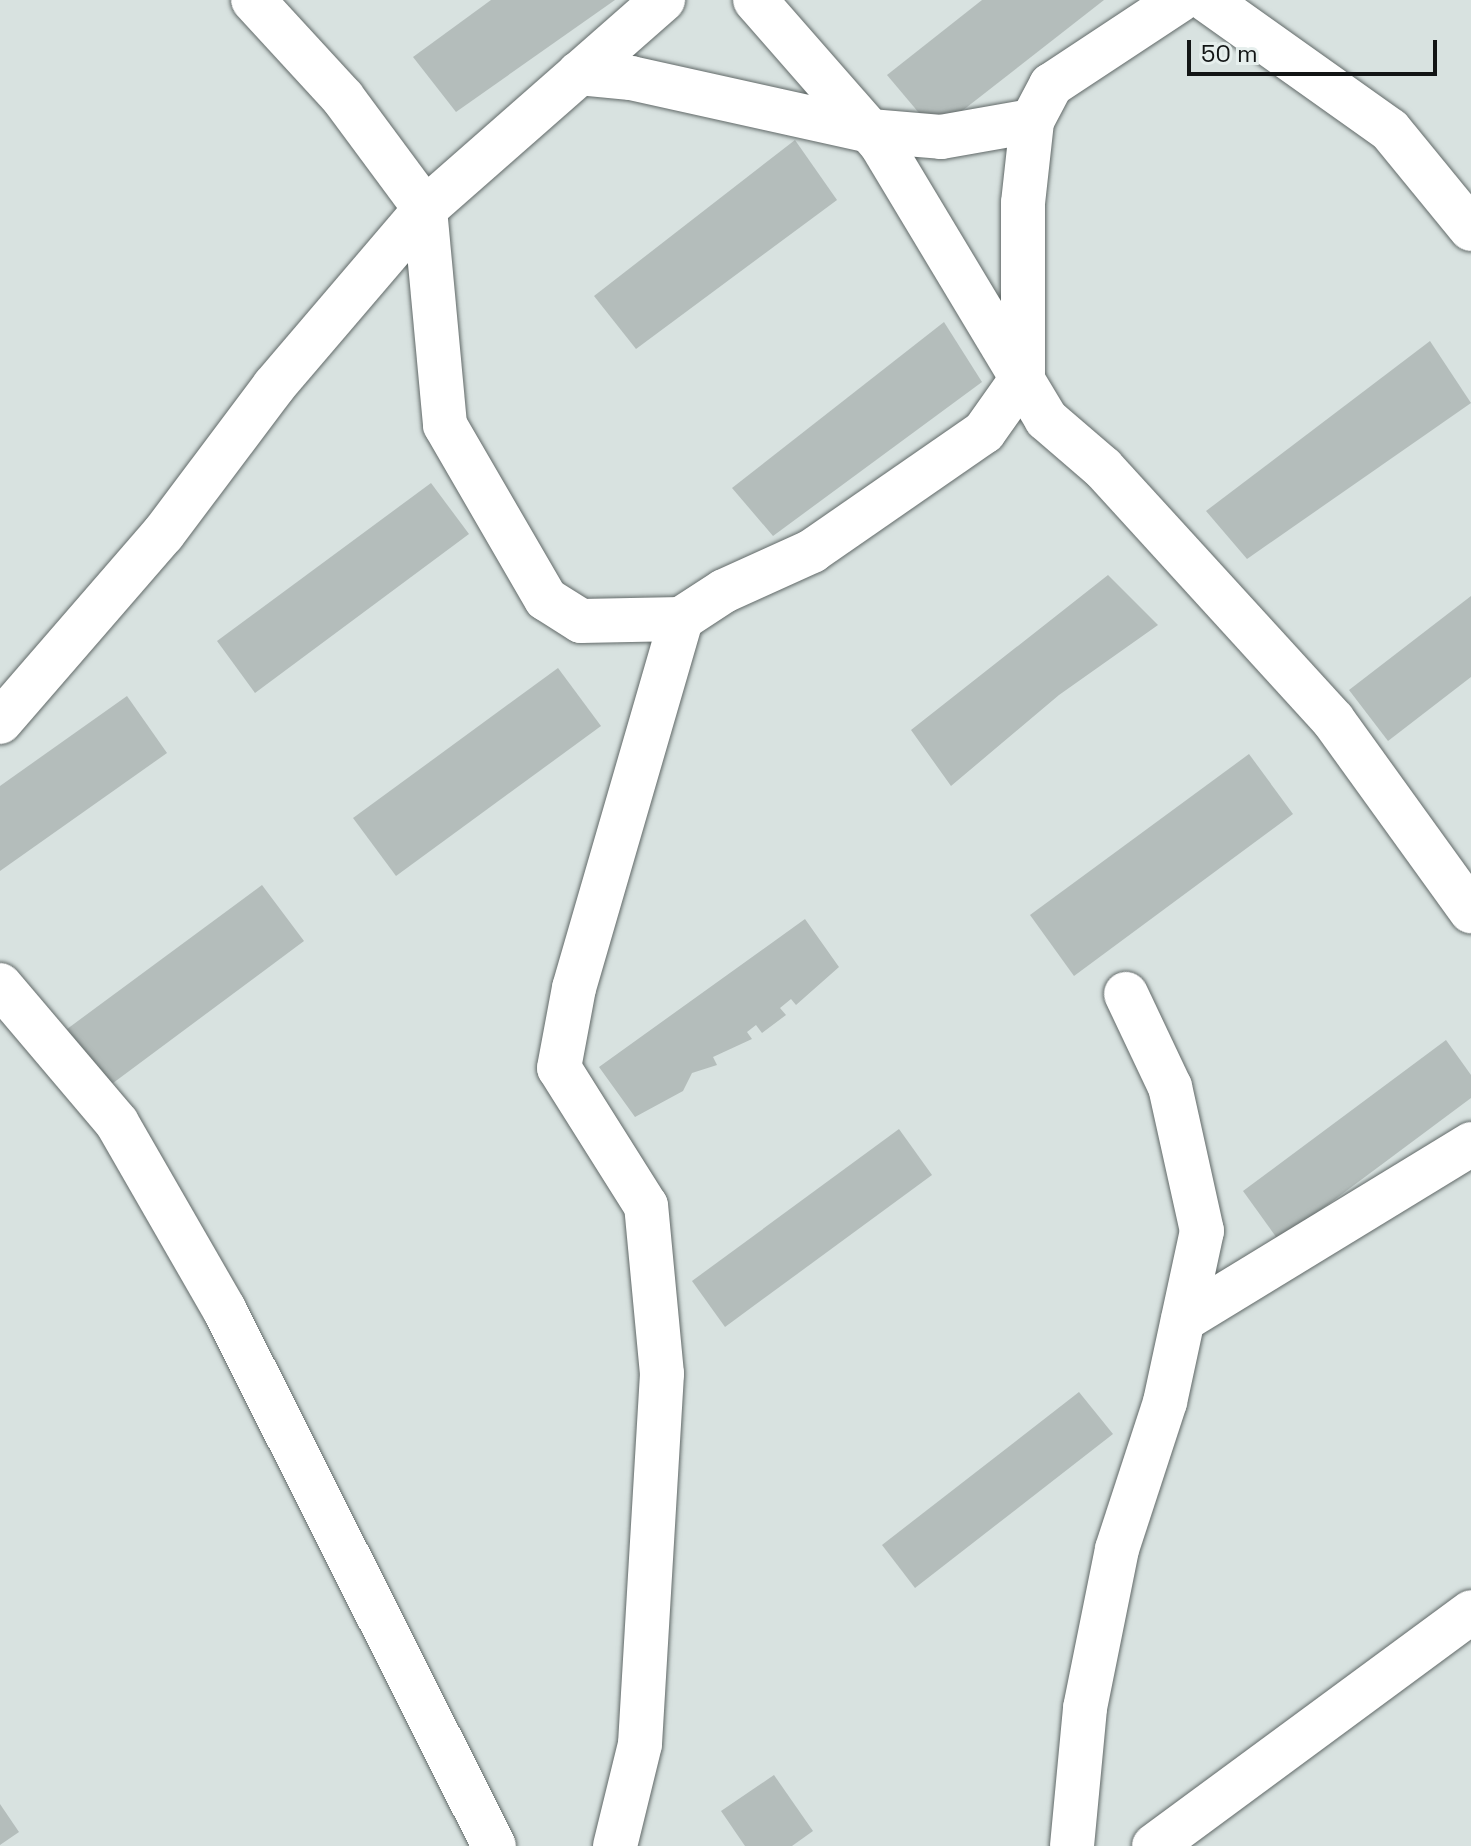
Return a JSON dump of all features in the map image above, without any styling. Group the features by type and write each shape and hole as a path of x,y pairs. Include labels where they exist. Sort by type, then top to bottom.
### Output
{"street":[{"path":"253,0 343,98 425,209 445,425 546,599 581,621 681,619 724,591 812,551 984,432 1023,377 1023,203 1032,121 1051,85 1180,0"},
{"path":"0,722 163,534 274,386 425,209 663,0"},
{"path":"755,0 870,131 1046,419 1103,468 1333,720 1471,911"},
{"path":"1207,0 1390,130 1471,229"},
{"path":"579,73 631,78 870,131 941,137 1032,121"},
{"path":"615,1846 640,1744 662,1374 646,1206 559,1068 574,988 681,619"},
{"path":"0,985 117,1123 224,1309 494,1846"},
{"path":"1072,1846 1085,1708 1117,1549 1165,1402 1202,1231 1170,1087 1126,994"},
{"path":"1183,1320 1471,1144"},
{"path":"1154,1846 1471,1612"}],"building":[{"path":"491,0 615,0 456,112 413,57"},
{"path":"982,0 1104,0 935,132 887,75"},
{"path":"795,140 837,200 636,349 594,296"},
{"path":"944,322 982,382 773,536 732,488"},
{"path":"1430,341 1471,403 1247,559 1206,511"},
{"path":"431,483 469,534 255,693 217,641"},
{"path":"1108,575 1158,625 1059,695 951,786 911,730"},
{"path":"1471,596 1471,677 1388,741 1349,690"},
{"path":"558,668 601,726 396,876 353,818"},
{"path":"127,696 167,753 0,871 0,786"},
{"path":"1249,754 1293,814 1074,976 1030,915"},
{"path":"262,885 304,941 105,1089 63,1032"},
{"path":"805,919 839,967 796,1005 791,999 780,1008 786,1015 762,1033 756,1025 747,1032 752,1039 713,1057 717,1065 692,1073 683,1091 635,1117 599,1067"},
{"path":"1446,1040 1471,1075 1471,1098 1279,1241 1243,1191"},
{"path":"899,1129 932,1175 725,1327 692,1281"},
{"path":"1079,1392 1113,1434 915,1588 882,1545"},
{"path":"774,1775 813,1831 792,1846 745,1846 721,1811"},
{"path":"0,1804 19,1832 0,1845"}]}
